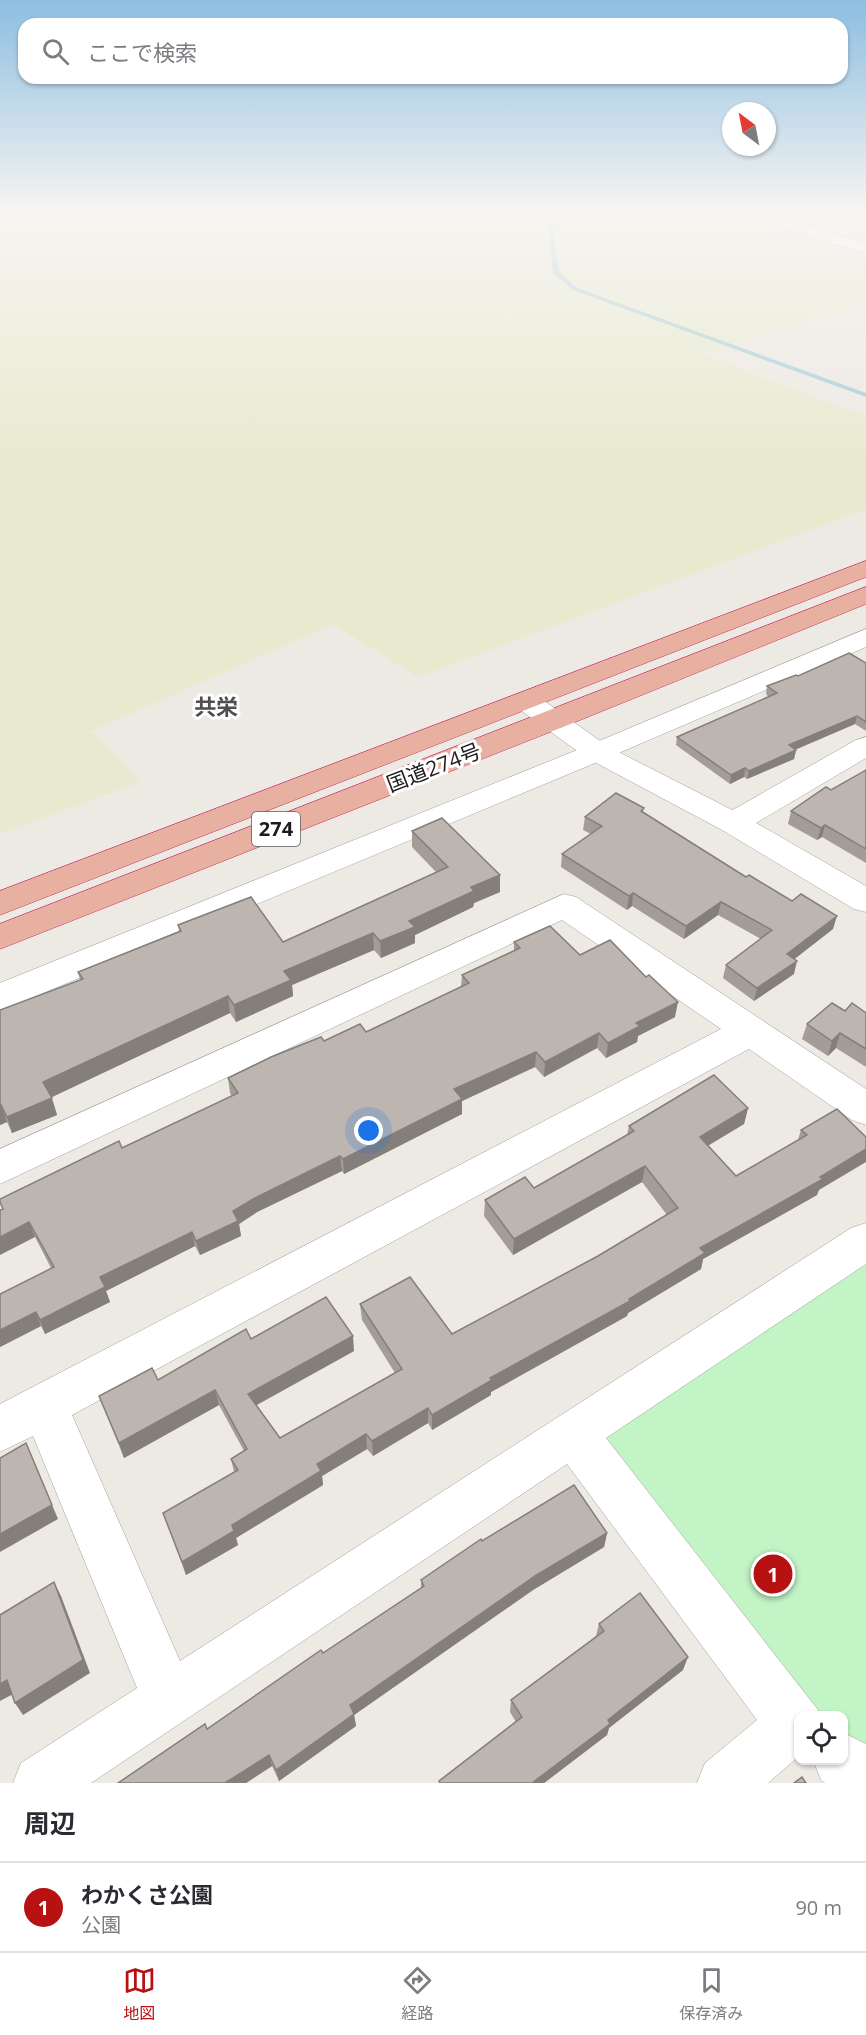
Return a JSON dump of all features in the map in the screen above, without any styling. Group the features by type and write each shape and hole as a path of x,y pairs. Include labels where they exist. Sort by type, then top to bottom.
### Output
{"highway":[{"name":"国道274号","path":"0,904 866,568"},
{"name":"国道274号","path":"0,937 553,721 866,595"}],"street":[{"path":"0,998 597,752 866,637"},
{"path":"526,701 597,752 733,824 866,901"},
{"path":"733,824 862,753"},
{"path":"0,1167 564,905 866,1109"},
{"path":"0,1429 750,1031"},
{"path":"41,1783 866,1241"},
{"path":"44,1406 169,1699"},
{"path":"573,1433 794,1725"},
{"path":"724,1783 794,1730"},
{"path":"847,1765 866,1779"}],"green space":[{"path":"0,295 866,295 866,304 702,353 866,417 866,509 418,677 333,624 91,731 140,782 0,834"},
{"path":"866,1241 866,1779 848,1763 848,1711 794,1711 793,1726 573,1433"}],"building":[{"path":"849,653 866,663 866,722 857,716 789,745 796,750 749,771 745,768 731,775 677,737 777,693 767,686 798,676"},
{"path":"866,770 866,849 825,825 821,828 791,811 826,787 831,790"},
{"path":"616,793 644,808 641,811 746,877 749,875 792,901 801,894 837,916 787,954 797,961 757,988 726,965 772,930 721,902 686,926 633,893 629,896 562,854 602,826 585,817"},
{"path":"442,818 500,875 471,887 474,891 409,921 415,927 380,941 373,933 284,971 291,980 234,1005 228,996 43,1082 52,1098 7,1117 0,1106 0,1010 83,979 78,972 181,931 178,925 251,897 283,942 448,867 412,831"},
{"path":"550,926 580,955 610,940 646,977 649,975 678,1002 636,1023 640,1026 608,1043 599,1033 545,1062 536,1052 454,1089 462,1099 343,1159 340,1156 255,1198 233,1211 238,1221 196,1241 192,1232 100,1277 105,1287 40,1320 36,1312 0,1330 0,1294 54,1267 29,1222 0,1237 0,1210 3,1209 0,1199 119,1141 122,1148 238,1093 228,1078 271,1057 321,1037 324,1041 360,1024 366,1032 469,983 462,975 520,948 514,942"},
{"path":"832,1003 845,1011 852,1003 866,1013 866,1049 840,1033 832,1041 807,1024"},
{"path":"714,1075 748,1108 700,1137 736,1176 807,1135 801,1130 837,1109 866,1137 866,1149 820,1177 823,1179 700,1248 705,1253 629,1299 630,1301 490,1378 492,1380 432,1415 428,1408 372,1441 366,1434 317,1464 321,1471 232,1525 234,1531 182,1562 163,1513 238,1470 231,1459 247,1449 215,1390 119,1443 99,1396 152,1368 158,1380 246,1329 251,1339 326,1297 353,1336 248,1394 280,1438 402,1369 360,1304 410,1277 452,1334 598,1256 678,1208 645,1166 514,1239 485,1200 525,1177 534,1188 634,1131 629,1126"},
{"path":"26,1443 52,1505 0,1534 0,1458"},
{"path":"574,1485 607,1533 535,1576 350,1705 354,1714 276,1770 269,1755 225,1783 118,1783 205,1724 207,1729 321,1650 323,1653 424,1586 421,1580 481,1539 482,1541"},
{"path":"54,1582 83,1660 15,1703 7,1680 0,1684 0,1615"},
{"path":"640,1593 688,1657 608,1720 610,1724 532,1783 440,1783 439,1781 522,1717 511,1700 604,1631 599,1624"},
{"path":"802,1777 806,1783 794,1783"}],"waterway":[{"path":"592,295 866,395"}],"place":[{"name":"わかくさ公園","path":"773,1574"}],"district":[{"name":"共栄","path":"216,707"}]}
